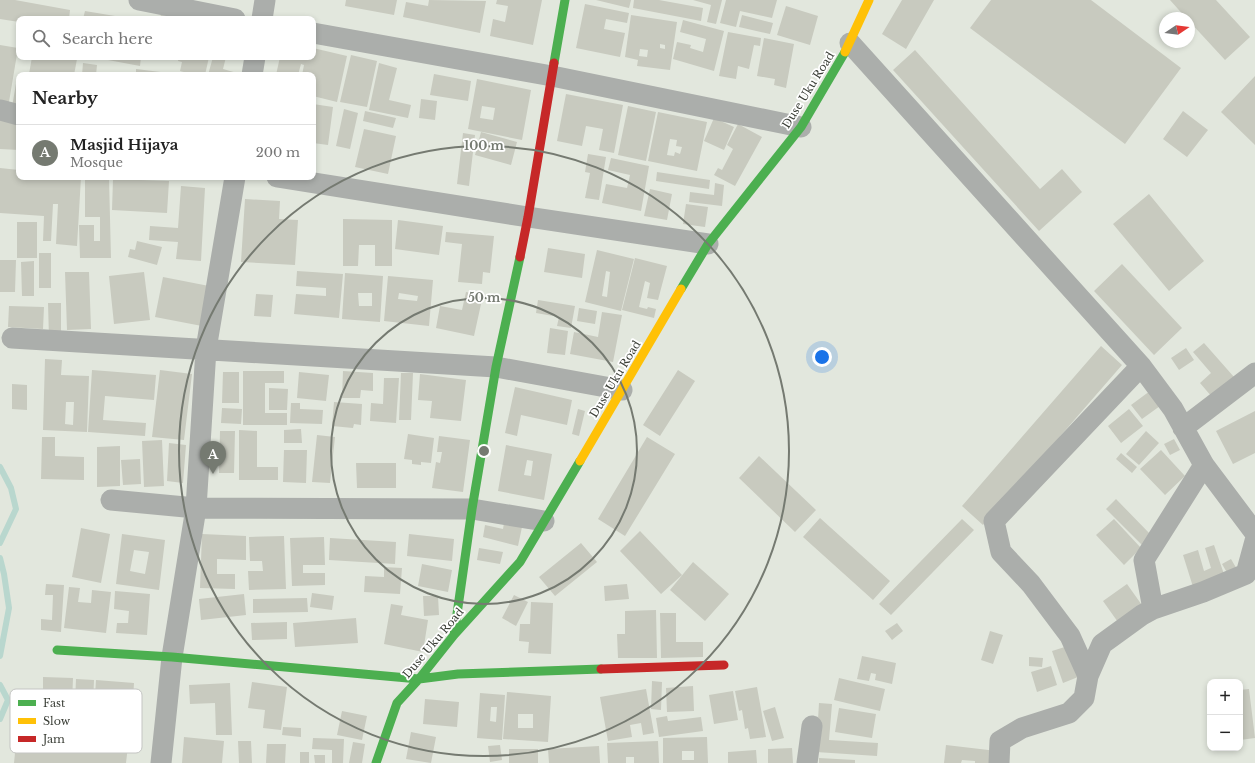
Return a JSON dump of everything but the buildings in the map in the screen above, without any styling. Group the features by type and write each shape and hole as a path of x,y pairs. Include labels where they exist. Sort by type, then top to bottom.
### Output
{"street":[{"path":"139,0 220,16"},
{"path":"262,16 265,0"},
{"path":"454,635 472,509 496,367 528,217 565,0"},
{"name":"Duse Uku Road","path":"376,763 396,703 419,679 454,635 520,562 708,244 801,127 850,43 869,0"},
{"path":"316,34 552,76 801,127"},
{"path":"850,43 1141,366 1173,409 1204,465 1255,533"},
{"path":"252,72 254,60"},
{"path":"0,110 16,113"},
{"path":"161,763 172,657 196,508 206,349 234,180"},
{"path":"296,180 708,244"},
{"path":"12,338 496,367 622,390"},
{"path":"1088,676 1070,636 1031,584 1001,552 994,521 1141,366"},
{"path":"1183,428 1255,373"},
{"path":"1153,609 1144,560 1204,465"},
{"path":"112,500 196,508 472,509 544,521"},
{"path":"998,763 1000,741 1022,728 1069,713 1084,698 1088,676 1102,644 1142,615 1153,609 1202,592 1246,574 1255,541"},
{"path":"57,650 172,657 419,679 458,674 724,665"},
{"path":"807,763 812,726"}],"waterway":[{"path":"0,467 11,488 16,509 0,543"},
{"path":"0,558 9,608 0,656"},
{"path":"0,685 8,700 0,719"}],"traffic: fast":[{"path":"554,63 565,0"},
{"path":"681,289 708,244 801,127 845,52"},
{"path":"454,635 472,509 496,367 520,257"},
{"path":"376,763 397,703 419,679 454,635 520,562 580,461"},
{"path":"57,650 172,657 419,679 458,674 601,669"}],"traffic: slow":[{"path":"845,52 869,0"},
{"path":"580,461 681,289"}],"traffic: jam":[{"path":"520,257 554,63"},
{"path":"601,669 724,665"}],"place":[{"name":"Masjid Hijaya","path":"213,474"}]}
